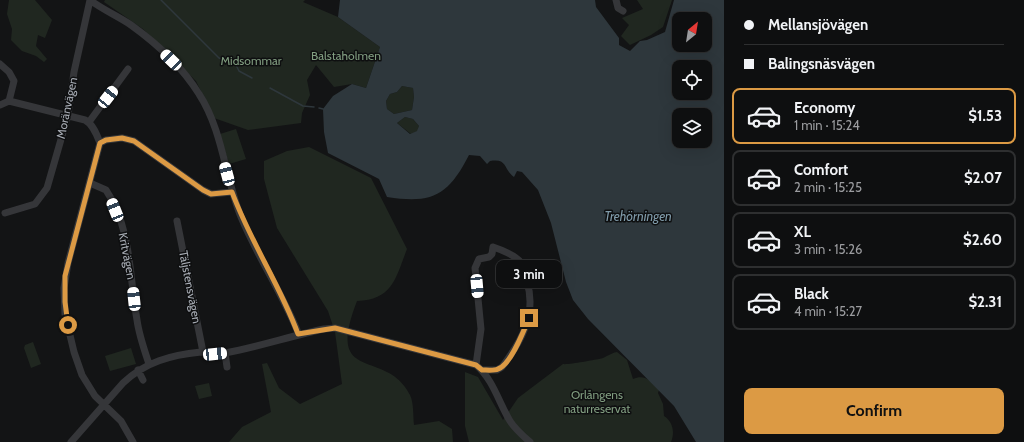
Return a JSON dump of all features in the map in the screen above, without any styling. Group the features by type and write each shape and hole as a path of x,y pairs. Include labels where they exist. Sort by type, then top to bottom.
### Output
{"street":[{"name":"Moränvägen","path":"5,213 32,205 43,195 47,188 68,115 74,72 90,0"},
{"path":"90,0 146,37 179,69 200,95 215,128 232,192 242,219 291,314 298,334"},
{"path":"616,0 618,8 623,10"},
{"path":"0,64 9,72 14,81 9,101"},
{"path":"89,122 127,72 128,68"},
{"path":"0,105 9,101 68,115 89,122 100,143 65,276 65,314 74,352 82,375 92,391 121,421 133,442"},
{"path":"100,143 106,140 129,139 141,145 203,190 211,194 232,192"},
{"name":"Kritvägen","path":"90,183 106,190 124,232 130,256 136,319 149,364"},
{"name":"Täljstensvägen","path":"177,221 203,352"},
{"path":"476,365 481,329 475,268 479,259 489,258 492,254 493,246 522,263 531,295 529,318 522,336 502,367 498,370 482,370"},
{"path":"71,442 123,383 138,370 149,364 177,355 203,352 225,353 298,334 335,328 476,365 482,370 511,423 530,442"},
{"path":"225,353 227,367"},
{"path":"138,370 143,380"}],"green space":[{"path":"9,0 35,0 52,20 45,38 38,35 36,46 47,59 44,62 36,56 22,51 11,40 12,29 7,14"},
{"name":"Midsommar","path":"105,0 305,0 303,2 338,17 380,47 366,88 352,84 334,87 316,65 307,80 310,95 302,113 301,123 248,130 214,118 196,81 143,29 104,2"},
{"path":"637,0 672,0 663,27 651,35 630,45 621,36 629,25 622,18 643,9"},
{"path":"402,86 413,88 414,97 412,110 394,114 387,109 386,101 390,94 397,92"},
{"path":"405,117 413,119 419,126 418,131 411,134 397,123"},
{"path":"236,129 246,159 229,164 220,134"},
{"path":"309,147 371,178 407,249 396,277 386,291 369,300 357,301 349,327 348,345 353,355 362,362 387,372 399,381 410,395 413,406 414,425 439,421 452,429 453,442 229,442 242,427 271,412 262,364 267,363 279,388 300,404 342,384 335,332 328,311 277,228 264,179 264,161 287,151"},
{"path":"33,342 41,364 31,368 24,348 25,345"},
{"path":"131,348 136,364 110,371 105,356"},
{"name":"Orlångens naturreservat","path":"617,352 627,360 633,379 641,377 648,379 659,390 658,393 663,404 664,416 671,424 673,431 671,442 469,442 465,426 465,372 478,377 503,420 518,398 563,364 601,358"},
{"path":"209,383 212,396 199,399 195,386"}],"water":[{"name":"Trehörningen","path":"340,0 595,0 596,7 619,38 619,45 630,51 640,41 647,40 665,32 674,0 724,0 724,442 696,442 674,406 588,319 573,300 566,282 551,223 538,190 522,172 517,171 514,177 500,161 490,161 487,164 480,156 469,155 454,180 437,194 427,198 403,199 387,197 379,179 328,153 324,132 323,109 333,96 352,84 366,88 380,47 338,17","holes":["402,86 413,88 414,97 412,110 394,114 387,109 386,101 390,94 397,92","405,117 413,119 419,126 417,131 410,134 397,123"]}],"waterway":[{"path":"161,0 219,58 236,65 239,71 252,78"},
{"path":"270,88 303,106 314,107"},
{"path":"319,108 323,109"}],"route":[{"path":"68,325 65,314 65,276 82,208 92,179 100,143 106,140 122,138 129,139 141,145 190,181 211,194 232,192 242,219 291,314 298,334 335,328 476,365 482,370 498,370 513,352 522,336 529,318"}],"park label":[{"name":"Balstaholmen","path":"346,56"}]}
